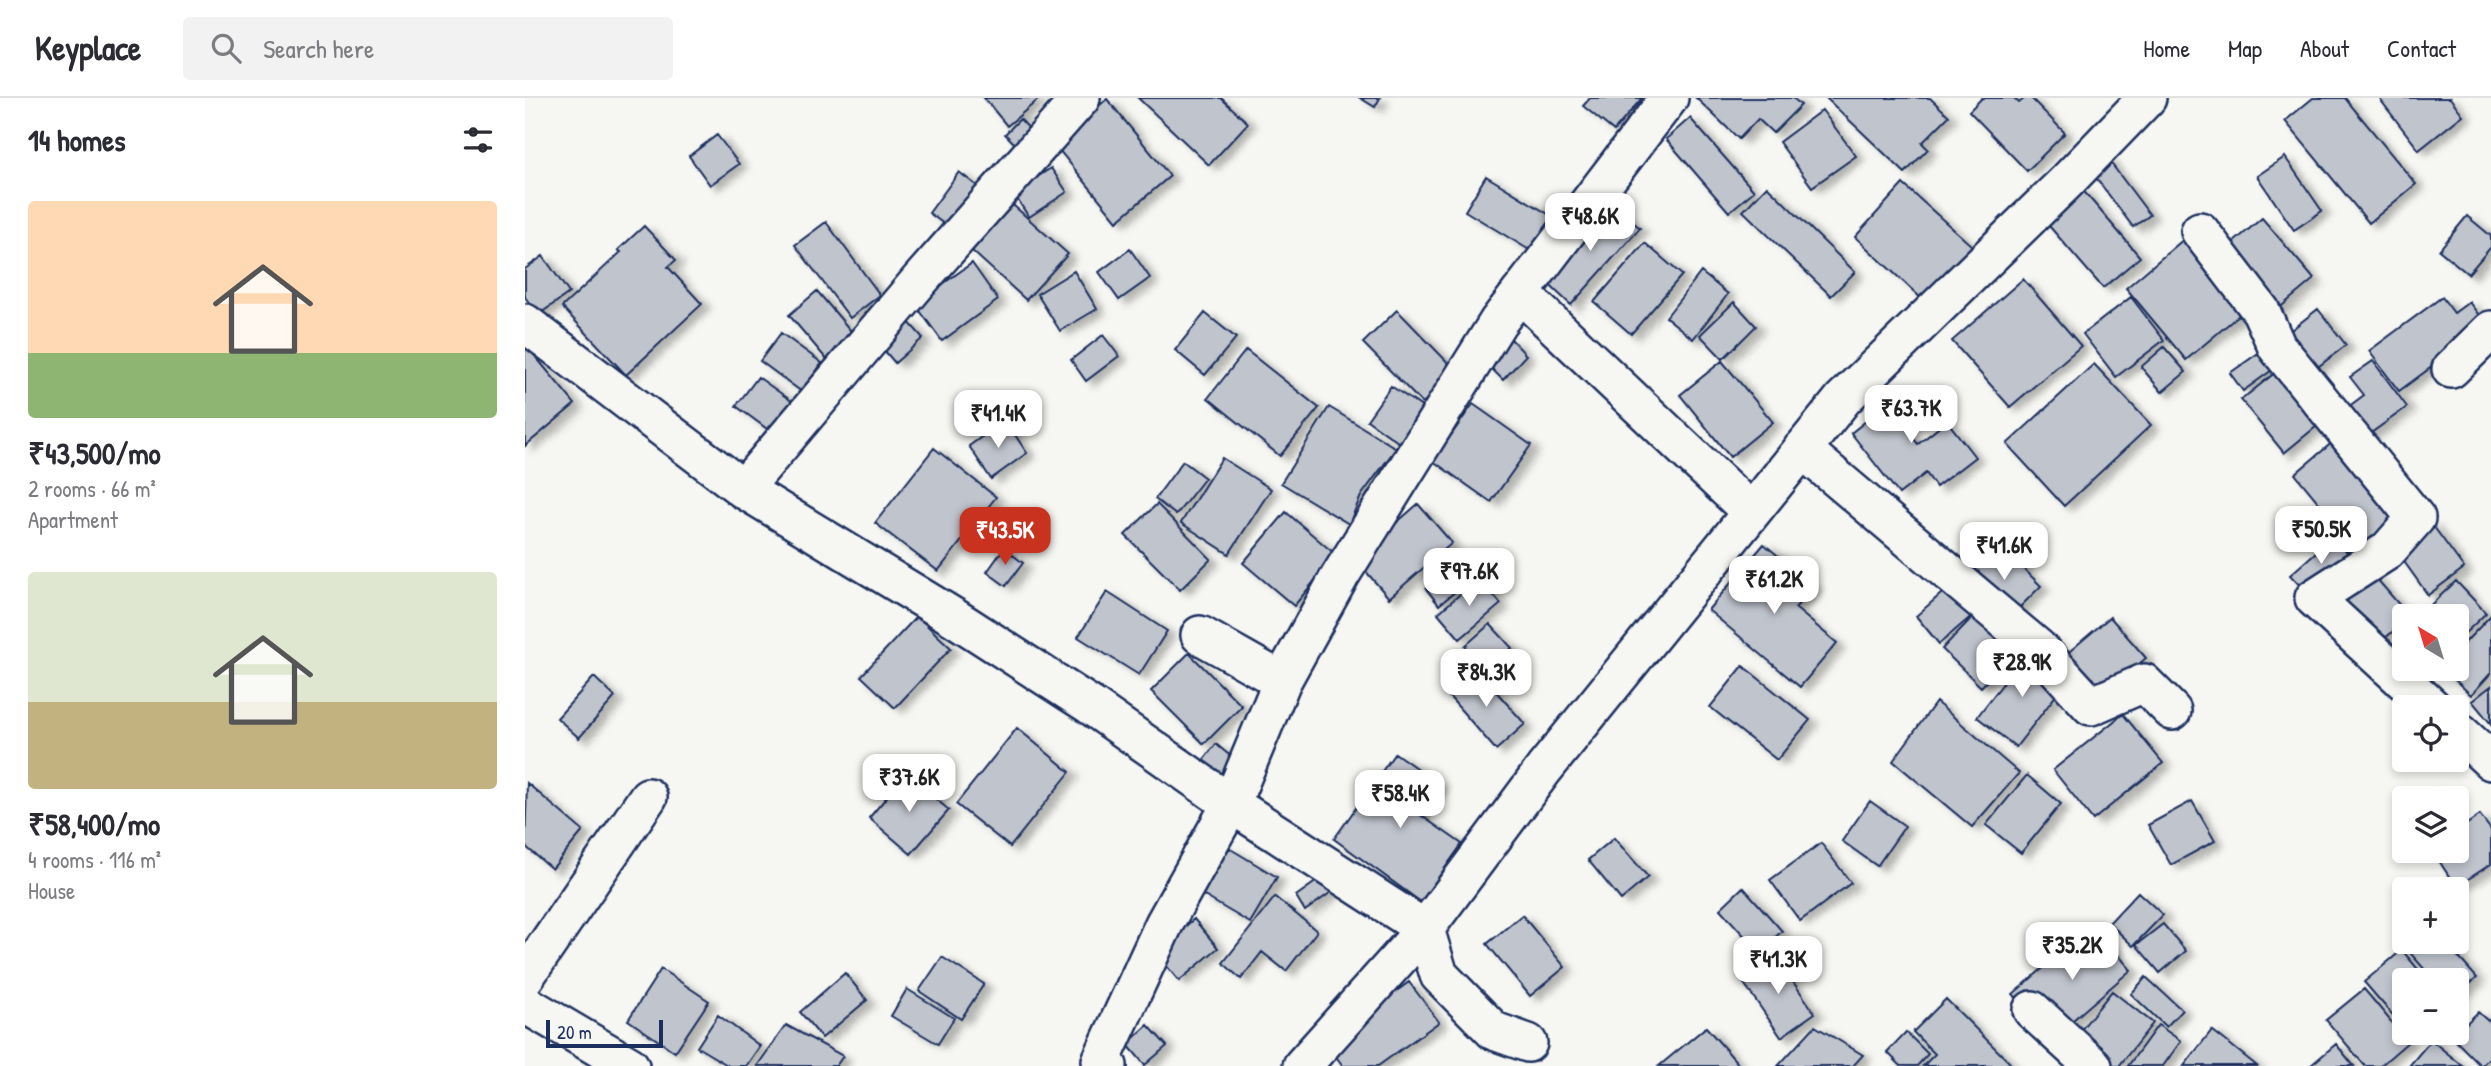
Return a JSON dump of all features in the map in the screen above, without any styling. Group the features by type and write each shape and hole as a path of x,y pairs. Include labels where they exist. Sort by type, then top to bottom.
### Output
{"street":[{"path":"743,489 920,280 1081,98"},
{"path":"1103,1064 1164,925 1231,804 1282,681 1340,576 1498,322 1669,98"},
{"path":"1302,1066 1425,929 1544,769 1843,399 2067,181 2143,99"},
{"path":"2200,232 2261,311 2277,347 2416,519 2386,551 2314,598 2419,695"},
{"path":"1520,293 1751,512"},
{"path":"525,323 743,489 978,632 1090,705 1231,804 1425,929 1439,975 1494,1031 1528,1043"},
{"path":"2451,369 2491,330"},
{"path":"1802,449 2038,649 2091,706 2144,683 2172,711"},
{"path":"1201,635 1282,681"},
{"path":"2469,741 2491,761"},
{"path":"525,976 648,797"},
{"path":"525,1004 630,1066"},
{"path":"2032,1010 2093,1066"}],"building":[{"path":"984,98 1036,98 1038,100 1007,126"},
{"path":"1138,98 1221,98 1248,123 1209,165"},
{"path":"1360,98 1380,98 1375,107"},
{"path":"1590,98 1642,98 1614,131 1583,106"},
{"path":"1696,98 1793,98 1801,105 1773,133 1758,119 1739,139"},
{"path":"1826,98 1930,98 1949,116 1922,143 1928,149 1905,173"},
{"path":"1982,98 2014,98 2019,103 2025,98 2031,98 2065,133 2027,171 1969,111"},
{"path":"2313,98 2345,98 2416,184 2369,223 2285,121"},
{"path":"2379,98 2450,98 2463,115 2419,150"},
{"path":"1107,99 1170,176 1117,221 1054,144"},
{"path":"1822,110 1856,156 1812,187 1779,142"},
{"path":"1690,118 1754,191 1729,212 1666,139"},
{"path":"1020,119 1037,137 1022,151 1005,134"},
{"path":"717,135 739,164 710,185 689,156"},
{"path":"2285,157 2322,211 2294,230 2257,176"},
{"path":"2107,158 2150,215 2133,227 2091,171"},
{"path":"1051,168 1067,192 1029,217 1013,193"},
{"path":"959,172 981,189 951,229 929,213"},
{"path":"1486,176 1558,220 1536,254 1465,211"},
{"path":"1903,184 1972,246 1922,299 1855,237"},
{"path":"1767,186 1855,272 1831,296 1743,211"},
{"path":"2081,188 2140,257 2103,288 2043,219"},
{"path":"1609,201 1640,228 1571,305 1541,277"},
{"path":"1013,205 1068,254 1026,300 971,250"},
{"path":"2467,216 2491,236 2491,247 2468,274 2439,250"},
{"path":"2262,218 2314,279 2271,315 2220,254"},
{"path":"826,222 880,295 850,318 795,245"},
{"path":"644,226 676,260 668,267 702,304 626,375 562,307 621,252 618,250"},
{"path":"2191,233 2251,305 2186,360 2126,288"},
{"path":"1645,243 1682,275 1631,334 1594,302"},
{"path":"1130,249 1150,278 1119,300 1099,272"},
{"path":"543,256 569,293 538,315 525,297 525,269"},
{"path":"972,263 998,300 942,341 915,304"},
{"path":"1074,271 1097,309 1060,331 1037,294"},
{"path":"1701,272 1728,294 1693,339 1666,317"},
{"path":"2023,279 2081,346 2010,407 1952,341"},
{"path":"817,291 856,337 828,361 789,315"},
{"path":"2131,297 2164,340 2116,377 2083,334"},
{"path":"2442,297 2454,313 2469,302 2487,326 2399,391 2369,351"},
{"path":"1734,302 1756,326 1723,359 1700,335"},
{"path":"2318,309 2346,345 2305,377 2277,341"},
{"path":"1397,310 1457,372 1423,404 1363,343"},
{"path":"1205,313 1236,338 1205,375 1175,350"},
{"path":"907,320 923,338 895,363 879,344"},
{"path":"781,333 822,363 802,392 760,361"},
{"path":"1103,335 1119,356 1086,381 1071,360"},
{"path":"1511,339 1526,355 1503,380 1487,364"},
{"path":"525,344 575,404 525,446"},
{"path":"2164,347 2186,372 2162,392 2141,367"},
{"path":"2267,347 2279,365 2243,391 2230,373"},
{"path":"1246,350 1319,408 1280,456 1208,398"},
{"path":"1722,361 1773,422 1730,457 1680,395"},
{"path":"2373,361 2407,407 2364,438 2344,410 2364,395 2350,377"},
{"path":"2094,364 2151,425 2064,506 2007,444"},
{"path":"2286,364 2329,416 2284,453 2241,400"},
{"path":"758,377 800,407 778,437 736,406"},
{"path":"1391,386 1432,414 1408,449 1367,420"},
{"path":"1910,386 1927,408 1904,426 1918,444 1947,421 1975,457 1936,487 1926,473 1899,494 1851,433"},
{"path":"1473,404 1531,445 1491,502 1433,461"},
{"path":"1329,407 1396,448 1361,496 1349,524 1281,483"},
{"path":"1005,420 1027,453 991,479 969,446"},
{"path":"2334,441 2404,526 2365,559 2295,474"},
{"path":"934,448 996,497 938,571 875,523"},
{"path":"1222,458 1271,489 1229,554 1181,523"},
{"path":"1183,461 1205,478 1176,515 1155,499"},
{"path":"1157,504 1211,559 1180,590 1125,535"},
{"path":"1418,504 1452,543 1389,598 1355,559"},
{"path":"1286,512 1336,555 1294,606 1243,563"},
{"path":"2431,523 2464,568 2428,595 2395,549"},
{"path":"2333,537 2351,556 2308,594 2290,575"},
{"path":"1764,544 1814,586 1795,608 1837,643 1800,687 1708,610"},
{"path":"2000,545 2041,586 2008,619 1967,577"},
{"path":"1004,548 1023,563 1006,586 987,572"},
{"path":"1462,559 1475,575 1439,605 1426,589"},
{"path":"2370,571 2399,604 2392,604 2392,632 2377,645 2337,600"},
{"path":"1479,578 1501,604 1460,639 1438,613"},
{"path":"2456,581 2486,613 2469,629 2469,604 2432,604"},
{"path":"1950,586 1974,614 1939,644 1916,616"},
{"path":"1107,592 1167,631 1139,675 1078,637"},
{"path":"1981,608 2020,647 1981,687 1942,649"},
{"path":"2491,615 2491,673 2471,695 2456,681 2469,681 2469,638"},
{"path":"917,616 951,648 895,708 861,676"},
{"path":"2110,617 2146,658 2100,697 2064,656"},
{"path":"1490,624 1512,648 1488,670 1465,646"},
{"path":"2028,651 2067,681 2016,747 1977,717"},
{"path":"1189,653 1242,706 1204,744 1151,691"},
{"path":"1743,666 1810,720 1777,760 1710,707"},
{"path":"1476,669 1525,724 1496,750 1447,694"},
{"path":"594,677 615,697 579,738 557,718"},
{"path":"2491,686 2491,724 2472,701"},
{"path":"1936,702 2019,773 1972,827 1893,761"},
{"path":"2123,714 2163,763 2093,820 2053,770"},
{"path":"1017,728 1070,772 1010,847 956,804"},
{"path":"1216,744 1235,760 1217,783 1198,767"},
{"path":"1395,753 1440,785 1419,814 1462,844 1421,902 1334,839"},
{"path":"906,774 949,810 911,854 869,818"},
{"path":"2027,775 2061,804 2021,853 1986,825"},
{"path":"527,783 583,831 552,869 525,846"},
{"path":"1870,801 1905,826 1877,866 1842,841"},
{"path":"2192,801 2215,841 2171,865 2148,825"},
{"path":"2480,815 2491,830 2491,864 2469,878 2450,877 2440,863 2469,863 2469,823"},
{"path":"1614,838 1648,877 1621,900 1588,860"},
{"path":"1821,843 1851,883 1800,921 1770,880"},
{"path":"1229,848 1277,877 1250,923 1201,894"},
{"path":"1324,876 1334,890 1305,911 1296,896"},
{"path":"1743,887 1782,931 1759,952 1720,909"},
{"path":"2138,892 2163,915 2133,946 2109,923"},
{"path":"1275,897 1317,931 1286,971 1262,952 1241,979 1223,963"},
{"path":"1522,915 1565,967 1530,996 1487,944"},
{"path":"1194,919 1218,948 1179,981 1155,952"},
{"path":"2163,924 2186,951 2160,973 2136,945"},
{"path":"2093,925 2131,970 2051,1039 2013,994"},
{"path":"2397,954 2405,954 2417,968 2392,968 2392,1014 2364,982"},
{"path":"2411,954 2456,954 2468,968 2423,968"},
{"path":"1774,955 1815,1013 1781,1037 1741,979"},
{"path":"942,957 984,984 961,1019 919,991"},
{"path":"661,969 709,1001 675,1052 628,1020"},
{"path":"2469,969 2477,978 2469,985"},
{"path":"845,973 867,1000 822,1038 800,1012"},
{"path":"2146,977 2182,1010 2166,1027 2131,994"},
{"path":"1409,982 1439,1022 1378,1066 1343,1066 1326,1043"},
{"path":"907,989 954,1018 938,1044 891,1016"},
{"path":"2364,989 2392,1023 2392,1045 2404,1045 2380,1066 2365,1066 2326,1020"},
{"path":"2112,991 2153,1023 2119,1066 2093,1066 2068,1046"},
{"path":"1946,999 2010,1063 2007,1066 1923,1066 1935,1054 1913,1032"},
{"path":"2478,1012 2488,1021 2491,1018 2491,1056 2481,1066 2460,1045 2469,1045 2469,1021"},
{"path":"718,1015 760,1046 746,1066 729,1066 697,1047"},
{"path":"786,1025 843,1056 836,1066 757,1066"},
{"path":"1148,1025 1167,1046 1145,1065 1127,1044"},
{"path":"2158,1025 2181,1041 2163,1066 2128,1066"},
{"path":"1815,1026 1863,1055 1853,1066 1778,1066"},
{"path":"1706,1027 1740,1066 1659,1066"},
{"path":"2212,1030 2257,1066 2184,1066"},
{"path":"1906,1032 1928,1054 1917,1066 1901,1066 1887,1052"},
{"path":"2336,1044 2354,1066 2310,1066"},
{"path":"2427,1045 2437,1045 2463,1066 2409,1066"}]}
